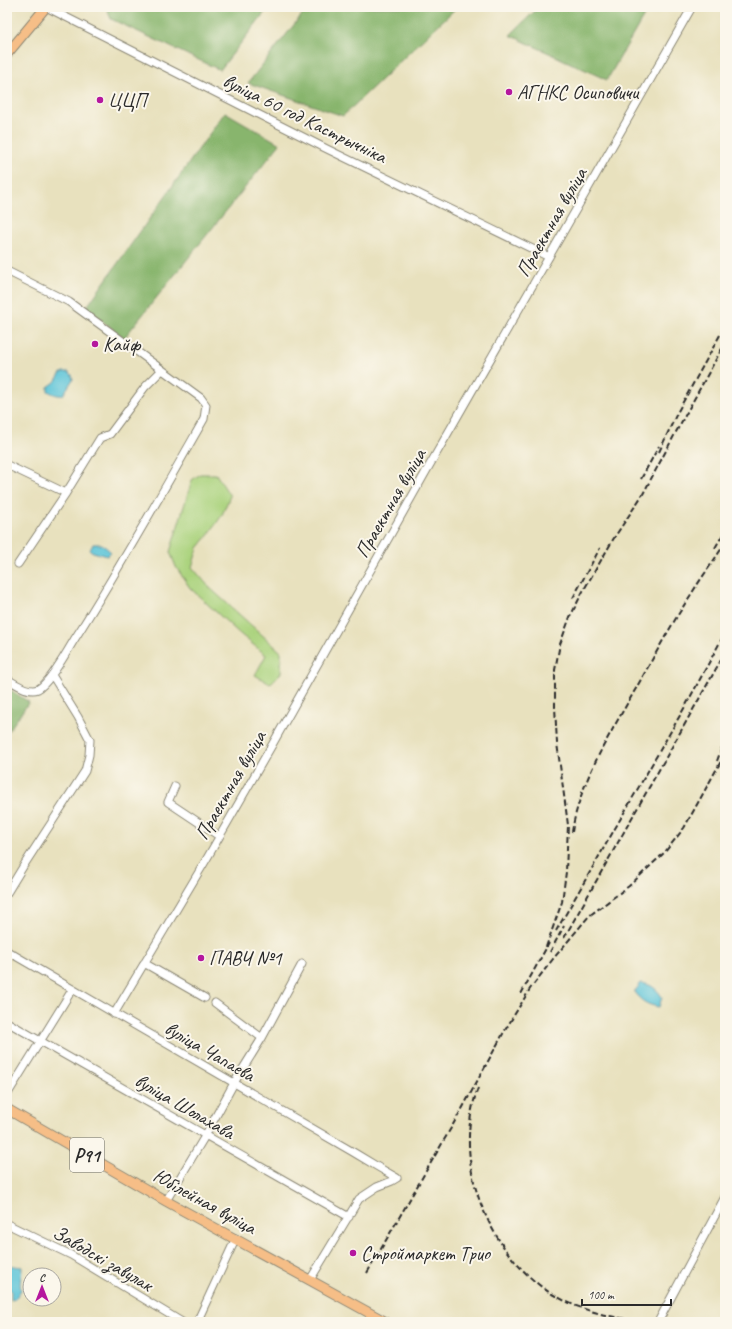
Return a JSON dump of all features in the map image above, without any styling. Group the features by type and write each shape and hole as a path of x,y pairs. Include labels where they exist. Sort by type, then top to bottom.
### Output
{"main road":[{"path":"7,54 46,7"},
{"name":"Юбілейная вуліца","path":"7,1109 166,1200 386,1322"}],"street":[{"name":"вуліца 60 год Кастрычніка","path":"46,7 328,149 549,257"},
{"name":"Праектная вуліца","path":"114,1014 272,745 391,533 692,7"},
{"path":"7,271 70,302 202,398 206,405 204,419 109,586 52,675 40,688 31,690 7,680"},
{"path":"18,564 66,493 100,438 110,434 145,387 162,370"},
{"path":"7,465 66,493"},
{"path":"7,893 85,771 89,755 90,740 78,717 52,675"},
{"path":"175,786 168,802 219,836"},
{"name":"вуліца Чапаева","path":"7,951 398,1178 377,1187 359,1199 349,1217"},
{"path":"144,963 205,998"},
{"path":"166,1200 262,1038 302,964"},
{"path":"7,1095 72,990"},
{"path":"215,1003 262,1038"},
{"name":"вуліца Шолахава","path":"7,1022 349,1217"},
{"path":"658,1322 725,1197"},
{"path":"310,1280 349,1217"},
{"name":"Заводскі завулак","path":"7,1224 71,1255 182,1322"},
{"path":"197,1322 236,1238"}],"green space":[{"path":"106,7 269,7 220,70 111,19"},
{"path":"308,7 457,7 343,116 248,83"},
{"path":"539,7 649,7 607,80 510,35"},
{"path":"225,112 280,144 124,338 86,308"},
{"path":"200,474 216,474 230,496 222,515 198,548 192,567 210,588 281,652 281,673 270,684 255,675 266,655 240,634 190,588 176,567 170,552 192,480"},
{"path":"7,688 29,702 7,733"}],"water":[{"path":"63,372 69,372 73,379 63,395 48,391 48,387 55,382"},
{"path":"93,544 102,544 111,552 107,556 93,552 90,550"},
{"path":"641,983 651,986 660,994 662,997 659,1007 645,1002 634,992"},
{"path":"7,1265 22,1267 20,1284 21,1290 15,1299 11,1300 11,1291 7,1284"}],"railway":[{"path":"659,452 677,413 725,326"},
{"path":"546,947 562,902 566,872 568,825 557,743 555,707 555,670 560,644 570,617 582,593 614,538 643,494 725,343"},
{"path":"641,479 659,446"},
{"path":"715,548 725,531"},
{"path":"572,832 580,798 601,750 673,623 725,543"},
{"path":"573,598 600,548"},
{"path":"556,931 686,705 725,633"},
{"path":"564,938 725,653"},
{"path":"717,761 725,739"},
{"path":"367,1273 530,989 589,916 629,886 665,852 684,828 725,754"},
{"path":"550,952 564,926"},
{"path":"521,994 549,943"},
{"path":"478,1088 472,1111 469,1135 470,1158 474,1181 481,1204 503,1245 517,1264 529,1276 559,1298 590,1311 648,1322"}],"place":[{"name":"АГНКС Осиповичи","path":"509,92"},
{"name":"ЦЦП","path":"100,100"},
{"name":"Кайф","path":"95,344"},
{"name":"ПАВЧ №1","path":"201,958"},
{"name":"Строймаркет Трио","path":"353,1253"}]}
